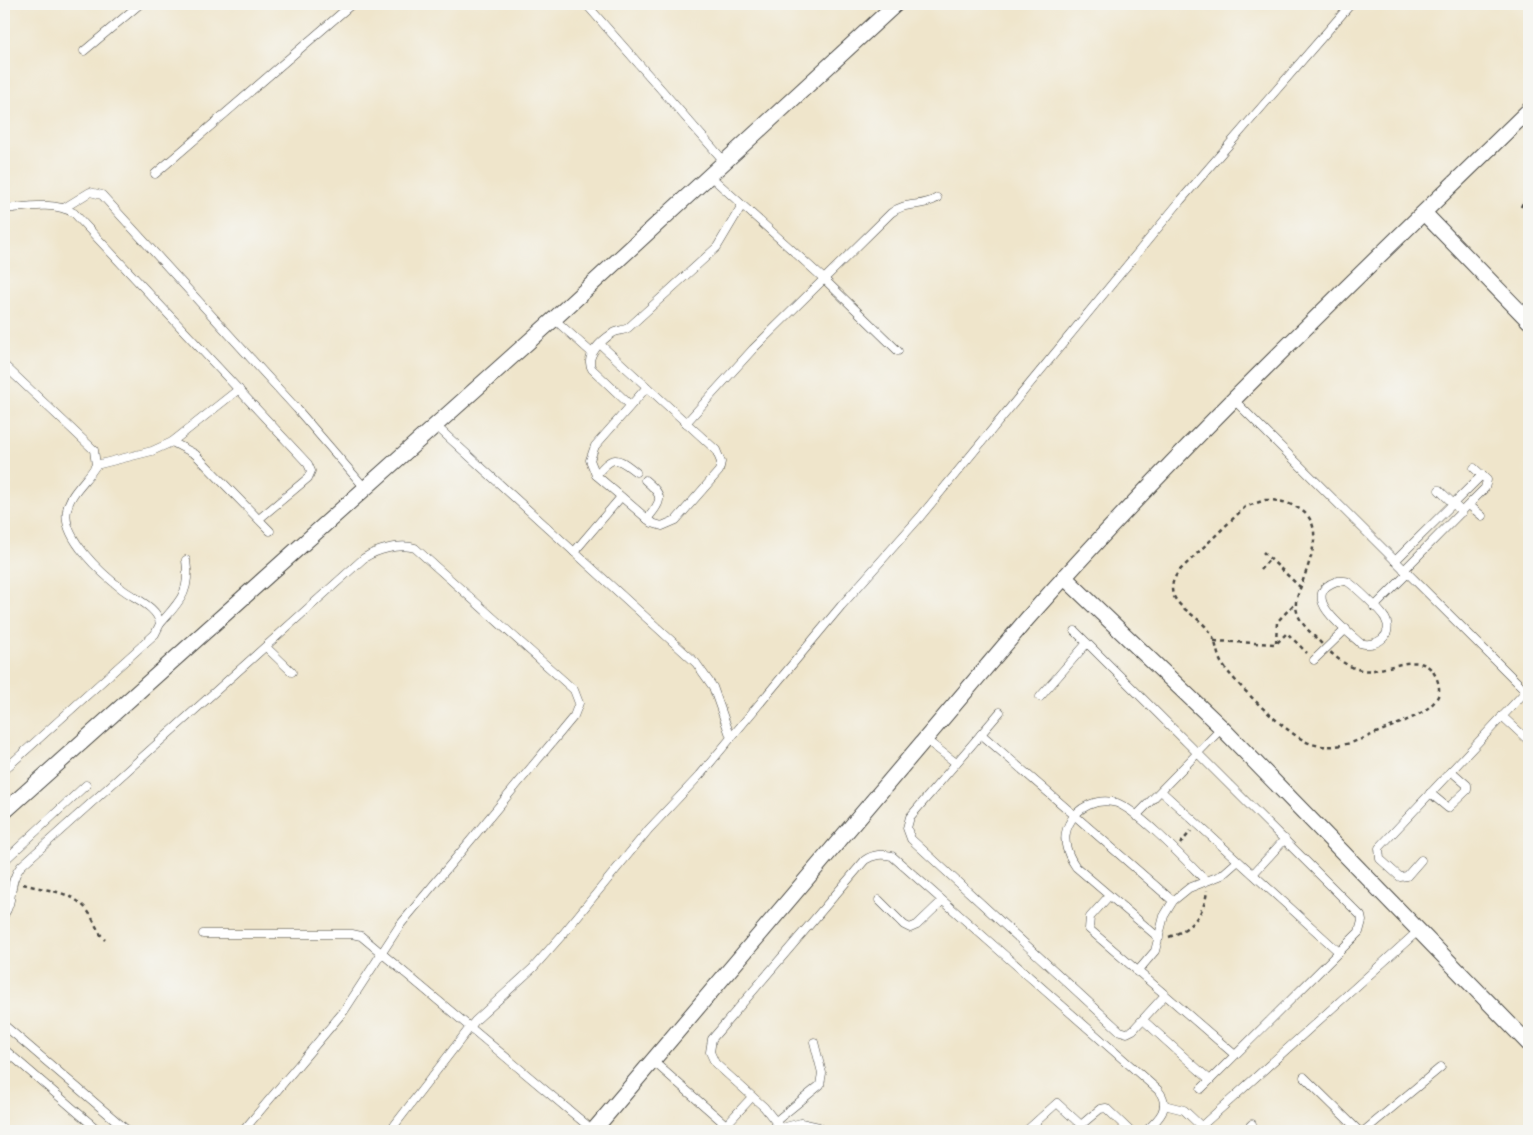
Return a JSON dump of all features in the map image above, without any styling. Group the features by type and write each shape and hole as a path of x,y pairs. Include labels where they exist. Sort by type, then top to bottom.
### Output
{"street":[{"path":"4,812 138,694 554,319 896,4"},
{"path":"594,1131 1064,577 1234,400 1529,110"},
{"path":"1424,213 1529,321"},
{"path":"1064,577 1222,728 1529,1044"}],"lane":[{"path":"84,51 140,4"},
{"path":"154,174 352,4"},
{"path":"586,4 724,161"},
{"path":"390,1131 471,1028 548,951 644,835 731,738 943,489 1020,393 1181,200 1351,4"},
{"path":"709,175 823,278 898,351"},
{"path":"64,208 90,192 102,195 365,488"},
{"path":"686,423 753,349 895,209 907,204 926,204 937,198"},
{"path":"630,405 592,369 589,363 592,353 612,334 628,328 709,255 726,235 742,205"},
{"path":"4,209 48,206 64,208 78,217 308,464 311,471 308,478 259,519"},
{"path":"554,319 592,353"},
{"path":"601,345 647,387 686,423 719,453 721,462 719,471 672,524 657,525 647,519 596,475 590,460 592,450 647,387"},
{"path":"4,365 94,450 96,465"},
{"path":"160,624 153,610 120,588 92,562 68,529 66,517 68,504 96,465 152,451 172,442 238,388"},
{"path":"1234,400 1395,561 1528,689 1381,845 1378,852 1380,859 1400,876 1407,876 1421,860"},
{"path":"435,425 696,663 715,692 731,738"},
{"path":"172,442 195,454 270,531"},
{"path":"596,475 606,463 614,459 623,462 636,472"},
{"path":"1374,607 1487,485 1487,480 1474,468"},
{"path":"1395,561 1482,475"},
{"path":"645,480 656,490 660,497 658,505 647,519"},
{"path":"1439,490 1462,512"},
{"path":"574,552 621,496"},
{"path":"1469,504 1482,516"},
{"path":"4,915 12,879 21,866 364,558 377,551 411,547 418,550 576,694 578,707 574,716 400,925 335,1022 244,1131"},
{"path":"4,770 155,634 160,624 185,592 186,560"},
{"path":"1336,581 1348,583 1374,607 1385,617 1387,623 1386,635 1378,643 1366,645 1360,643 1324,610 1321,598 1326,586 1336,581"},
{"path":"1314,660 1346,629"},
{"path":"1075,631 1361,916 1362,921 1359,932 1201,1089"},
{"path":"1040,697 1088,644"},
{"path":"266,646 292,672"},
{"path":"1000,712 910,817 907,828 910,839 1120,1030 1130,1032 1165,995"},
{"path":"1502,716 1529,741"},
{"path":"1136,816 1222,728"},
{"path":"981,734 1173,901"},
{"path":"925,739 956,764"},
{"path":"1430,793 1448,808 1467,790 1466,785 1451,771"},
{"path":"4,861 86,785"},
{"path":"1161,791 1339,952"},
{"path":"1159,938 1087,878 1069,858 1065,836 1074,815 1083,807 1105,801 1116,803 1136,816 1206,881"},
{"path":"1253,874 1285,839"},
{"path":"819,1127 801,1123 782,1130 776,1121 713,1060 710,1052 712,1039 865,860 879,854 892,856 1158,1090 1164,1105 1161,1116 1146,1131"},
{"path":"1137,972 1155,951 1164,916 1173,901 1189,888 1222,875 1238,861"},
{"path":"1108,896 1090,917 1089,929 1235,1055"},
{"path":"879,900 904,925 910,928 917,925 942,901"},
{"path":"1164,1105 1184,1110 1201,1130 1418,931"},
{"path":"203,934 352,934 365,938 594,1131"},
{"path":"1142,1020 1210,1080"},
{"path":"4,1025 128,1131"},
{"path":"776,1121 820,1085 822,1073 814,1042"},
{"path":"4,1049 99,1131"},
{"path":"654,1062 733,1131"},
{"path":"1364,1131 1441,1067"},
{"path":"1304,1077 1358,1131"},
{"path":"726,1125 752,1097"},
{"path":"1026,1131 1057,1103 1082,1125 1100,1108 1106,1108 1130,1131"},
{"path":"1245,1131 1252,1124"}],"path":[{"path":"1521,207 1529,190"},
{"path":"1265,500 1281,501 1302,511 1311,519 1316,536 1300,587 1296,610 1301,622 1326,648 1344,663 1366,671 1382,670 1411,662 1423,664 1431,670 1437,680 1437,697 1432,704 1408,719 1349,744 1330,746 1310,743 1289,731 1244,690 1221,662 1208,629 1176,601 1172,591 1173,581 1179,570 1245,507 1265,500"},
{"path":"1263,552 1300,587"},
{"path":"1260,570 1270,559"},
{"path":"1276,644 1277,622 1296,602"},
{"path":"1214,641 1276,644 1287,633 1314,660"},
{"path":"1175,851 1197,824"},
{"path":"12,879 32,887 62,892 78,901 91,915 105,940"},
{"path":"1170,936 1184,930 1196,920 1202,912 1207,892"}]}
